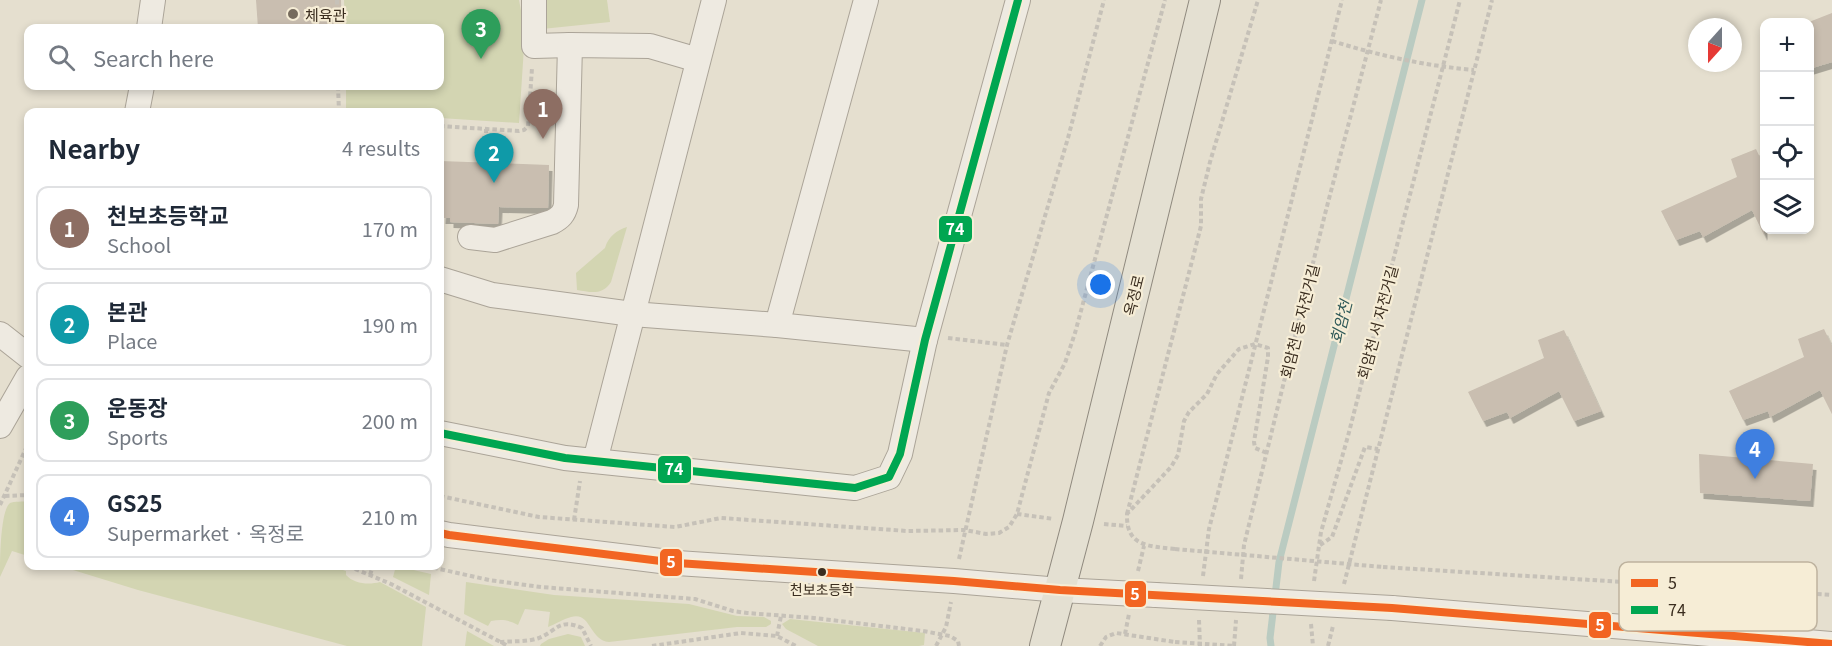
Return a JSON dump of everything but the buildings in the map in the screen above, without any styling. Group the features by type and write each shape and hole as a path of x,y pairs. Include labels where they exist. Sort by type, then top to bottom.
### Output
{"main road":[{"name":"옥정로","path":"1045,646 1084,498 1205,0"}],"street":[{"path":"150,24 153,0"},
{"path":"534,0 534,46 650,46 698,60"},
{"path":"588,468 632,314 714,0"},
{"path":"777,325 866,0"},
{"path":"444,434 565,458 588,468 855,488 889,477 900,454 1018,0"},
{"path":"470,237 495,240 552,222 564,213 570,45"},
{"path":"138,108 141,90"},
{"path":"444,280 492,295 632,314 931,338"},
{"path":"0,334 24,353"},
{"path":"0,426 24,384"},
{"path":"444,533 677,563 1060,590 1392,608 1619,627"},
{"path":"1673,631 1832,644"}],"path":[{"path":"337,0 337,24"},
{"path":"965,531 1007,345 1068,138 1104,0"},
{"path":"444,497 539,517 675,527 721,518 986,534 999,533 1009,527 1017,514 1049,393 1065,363 1076,333 1165,0"},
{"path":"1258,0 1210,162 1201,199 1201,226 1127,514 1127,526 1133,537 1144,546 1175,549 1383,567 1619,583"},
{"path":"1202,584 1209,529 1342,0"},
{"name":"회암천 동 자전거길","path":"1239,590 1244,545 1381,0"},
{"name":"회암천 서 자전거길","path":"1313,591 1319,545 1460,0"},
{"path":"1342,588 1492,0"},
{"path":"1332,40 1367,51 1474,70"},
{"path":"444,126 524,130 528,126 534,46"},
{"path":"338,90 339,108"},
{"path":"486,129 486,163"},
{"path":"931,338 1007,345"},
{"path":"1127,514 1171,467 1178,455 1184,421 1189,412 1207,394 1217,374 1239,349 1255,344 1268,348 1254,442 1255,448 1267,453"},
{"path":"1319,545 1332,537 1365,447 1378,449"},
{"path":"0,505 24,453"},
{"path":"574,520 588,468"},
{"path":"5,496 24,495"},
{"path":"358,570 508,646"},
{"path":"370,575 372,570"},
{"path":"444,570 489,580 541,587 695,599 733,611 902,628 942,634 958,641 959,646"},
{"path":"1817,594 1832,595"},
{"path":"1100,646 1106,637 1116,633 1174,642 1234,646 1237,611"},
{"path":"1310,613 1313,646"},
{"path":"777,636 781,616"},
{"path":"1199,616 1200,646"},
{"path":"1328,646 1334,623"},
{"path":"500,642 538,638 559,625 566,624 582,628 591,646"},
{"path":"652,646 741,633 777,636 796,646"}],"green space":[{"path":"344,0 519,0 525,32 519,123 444,118 444,108 346,108 346,90 444,90 444,24 345,24"},
{"path":"539,0 607,0 610,22 542,29"},
{"path":"627,227 611,282 600,291 577,290 576,273 605,248 613,234"},
{"path":"24,501 24,555 12,551 0,577 4,516 12,502"},
{"path":"73,570 343,570 346,571 349,578 357,582 380,582 426,607 422,646 347,646 138,590"},
{"path":"395,570 414,570 431,574 429,595 393,577"},
{"path":"466,582 554,595 689,604 737,616 764,617 771,621 771,624 766,627 737,627 609,642 597,636 587,622 578,616 548,627 550,612 525,609 518,625 499,620 491,621 488,626 464,614"},
{"path":"790,619 925,633 924,645 818,646 786,629 782,624"},
{"path":"467,631 494,646 465,646"},
{"path":"568,634 581,637 585,646 540,646 549,639"}],"waterway":[{"name":"회암천","path":"1271,646 1279,562 1422,0"}],"transit line":[{"name":"74","path":"444,434 565,458 855,488 889,477 900,454 925,340 1018,0"},
{"name":"5","path":"444,534 677,563 1060,590 1392,608 1619,627"},
{"name":"5","path":"1673,631 1832,644"}],"place":[{"name":"체육관","path":"293,14"},
{"name":"운동장","path":"481,59"},
{"name":"천보초등학교","path":"543,139"},
{"name":"본관","path":"494,183"},
{"name":"GS25","path":"1755,479"},
{"name":"천보초등학","path":"822,572"}]}
